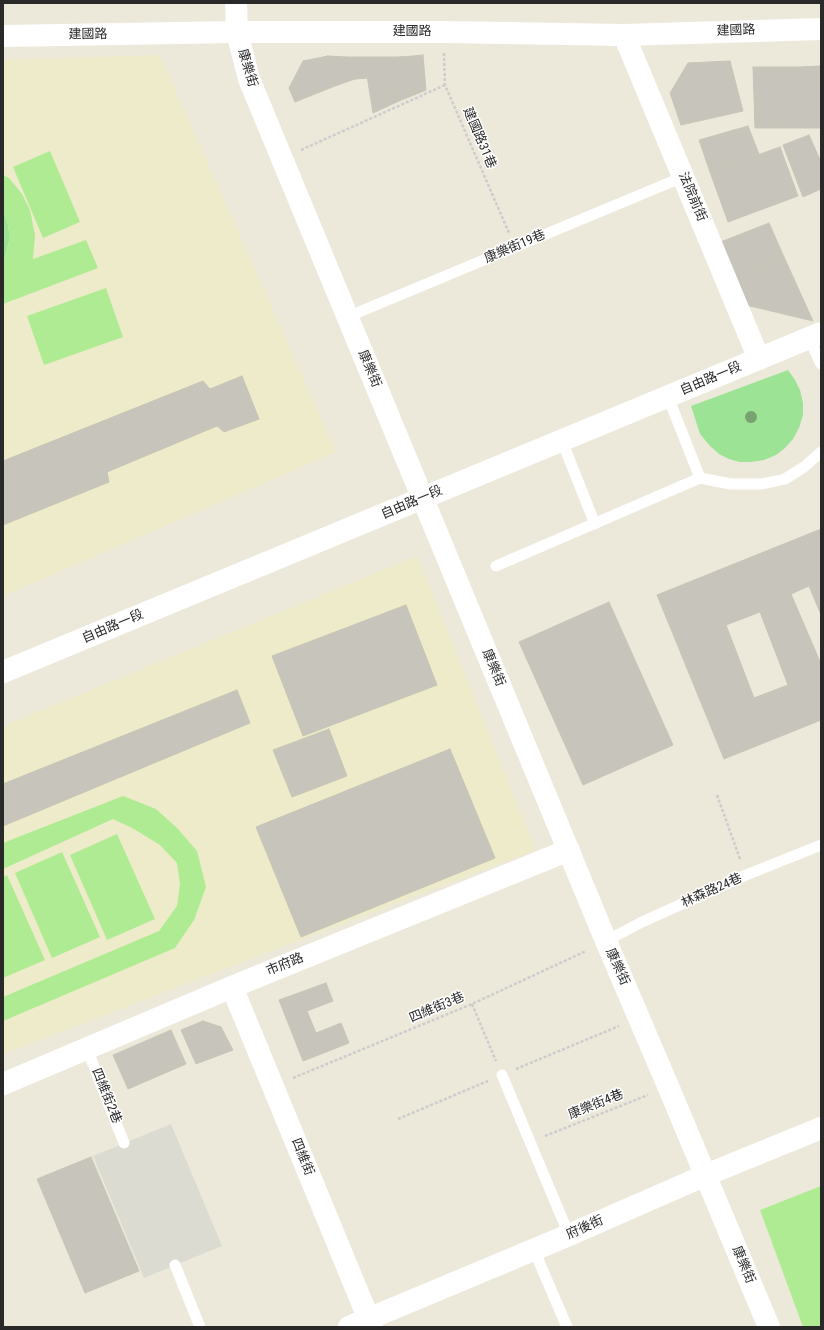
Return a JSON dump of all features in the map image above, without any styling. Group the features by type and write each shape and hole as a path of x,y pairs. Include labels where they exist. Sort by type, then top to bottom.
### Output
{"street":[{"name":"康樂街","path":"236,3 237,32 249,79 606,941 769,1327"},
{"name":"建國路","path":"3,36 237,32 444,32 624,35 821,29"},
{"name":"法院前街","path":"624,35 760,358"},
{"name":"自由路一段","path":"3,672 815,335"},
{"name":"市府路","path":"3,1084 232,987 569,850"},
{"name":"四維街","path":"232,987 273,1086 363,1324"},
{"name":"府後街","path":"363,1324 706,1175 821,1128"}],"lane":[{"name":"康樂街19巷","path":"347,318 683,177"},
{"path":"815,335 821,364"},
{"path":"668,396 700,478"},
{"path":"562,441 595,524"},
{"path":"496,566 700,478 731,484 762,484 785,479 804,468 821,452"},
{"name":"林森路24巷","path":"606,941 642,922 746,875 821,845"},
{"name":"四維街2巷","path":"87,1049 124,1143"},
{"path":"502,1075 569,1235"},
{"path":"534,1250 567,1327"},
{"path":"175,1265 200,1327"}],"path":[{"name":"建國路31巷","path":"444,32 445,85 515,247"},
{"path":"282,159 445,85"},
{"path":"718,795 746,875"},
{"name":"四維街3巷","path":"273,1086 472,1004 606,941"},
{"path":"472,1004 502,1075"},
{"name":"康樂街4巷","path":"531,1142 668,1086"}],"shaded area":[{"path":"160,55 336,452 3,596 3,60"},
{"path":"417,556 536,850 3,1054 3,726"},
{"path":"171,1124 222,1246 144,1278 93,1156"}],"green space":[{"path":"50,151 80,222 43,238 13,167"},
{"path":"3,175 9,178 22,194 30,210 35,235 33,259 86,240 98,268 3,304 3,259 10,238 7,219 3,214"},
{"path":"3,214 7,219 10,238 3,259"},
{"path":"106,288 123,337 44,365 27,316"},
{"path":"788,370 800,390 803,403 803,415 799,428 793,439 785,448 776,455 764,460 740,462 719,454 710,446 700,434 691,406"},
{"path":"123,796 156,809 178,829 197,851 206,887 194,920 175,948 3,1021 3,997 159,931 177,906 180,884 177,863 160,845 134,829 113,819 3,869 3,843"},
{"path":"117,834 155,919 107,940 70,855"},
{"path":"62,852 100,937 52,958 15,873"},
{"path":"7,875 45,960 3,978 3,877"},
{"path":"821,1186 821,1327 803,1327 760,1210"}],"building":[{"path":"423,55 426,90 414,95 413,56"},
{"path":"328,56 335,86 295,102 289,88 303,61"},
{"path":"328,56 347,57 355,79 335,86"},
{"path":"413,56 414,95 399,101 397,57"},
{"path":"347,57 364,57 368,78 355,79"},
{"path":"364,57 381,57 386,107 373,113"},
{"path":"381,57 397,57 399,101 386,107"},
{"path":"730,61 743,111 681,125 670,93 688,63"},
{"path":"820,66 821,128 800,128 799,67"},
{"path":"820,66 821,66 821,128"},
{"path":"753,67 777,67 778,128 755,128"},
{"path":"777,67 799,67 800,128 778,128"},
{"path":"748,126 759,154 710,172 699,140"},
{"path":"809,135 821,162 821,189 803,197 783,145"},
{"path":"780,147 798,196 728,222 710,172"},
{"path":"769,223 784,257 732,278 718,243"},
{"path":"784,257 813,321 746,305 732,278"},
{"path":"242,376 259,419 224,432 217,426 107,472 109,482 3,525 3,461 203,381 210,389"},
{"path":"821,529 821,615 809,586 791,594 821,664 821,720 724,759 657,595","holes":["760,612 788,685 754,698 726,625"]},
{"path":"609,602 673,745 583,785 519,642"},
{"path":"406,605 437,685 303,736 272,656"},
{"path":"237,690 250,723 3,826 3,784"},
{"path":"329,729 347,776 292,797 273,750"},
{"path":"450,749 495,858 301,937 256,827"},
{"path":"326,983 333,1001 307,1011 316,1033 341,1023 349,1043 303,1061 279,1000"},
{"path":"203,1021 221,1027 233,1050 196,1064 181,1030"},
{"path":"171,1030 186,1064 128,1089 113,1055"},
{"path":"91,1157 139,1271 85,1293 37,1179"}]}
